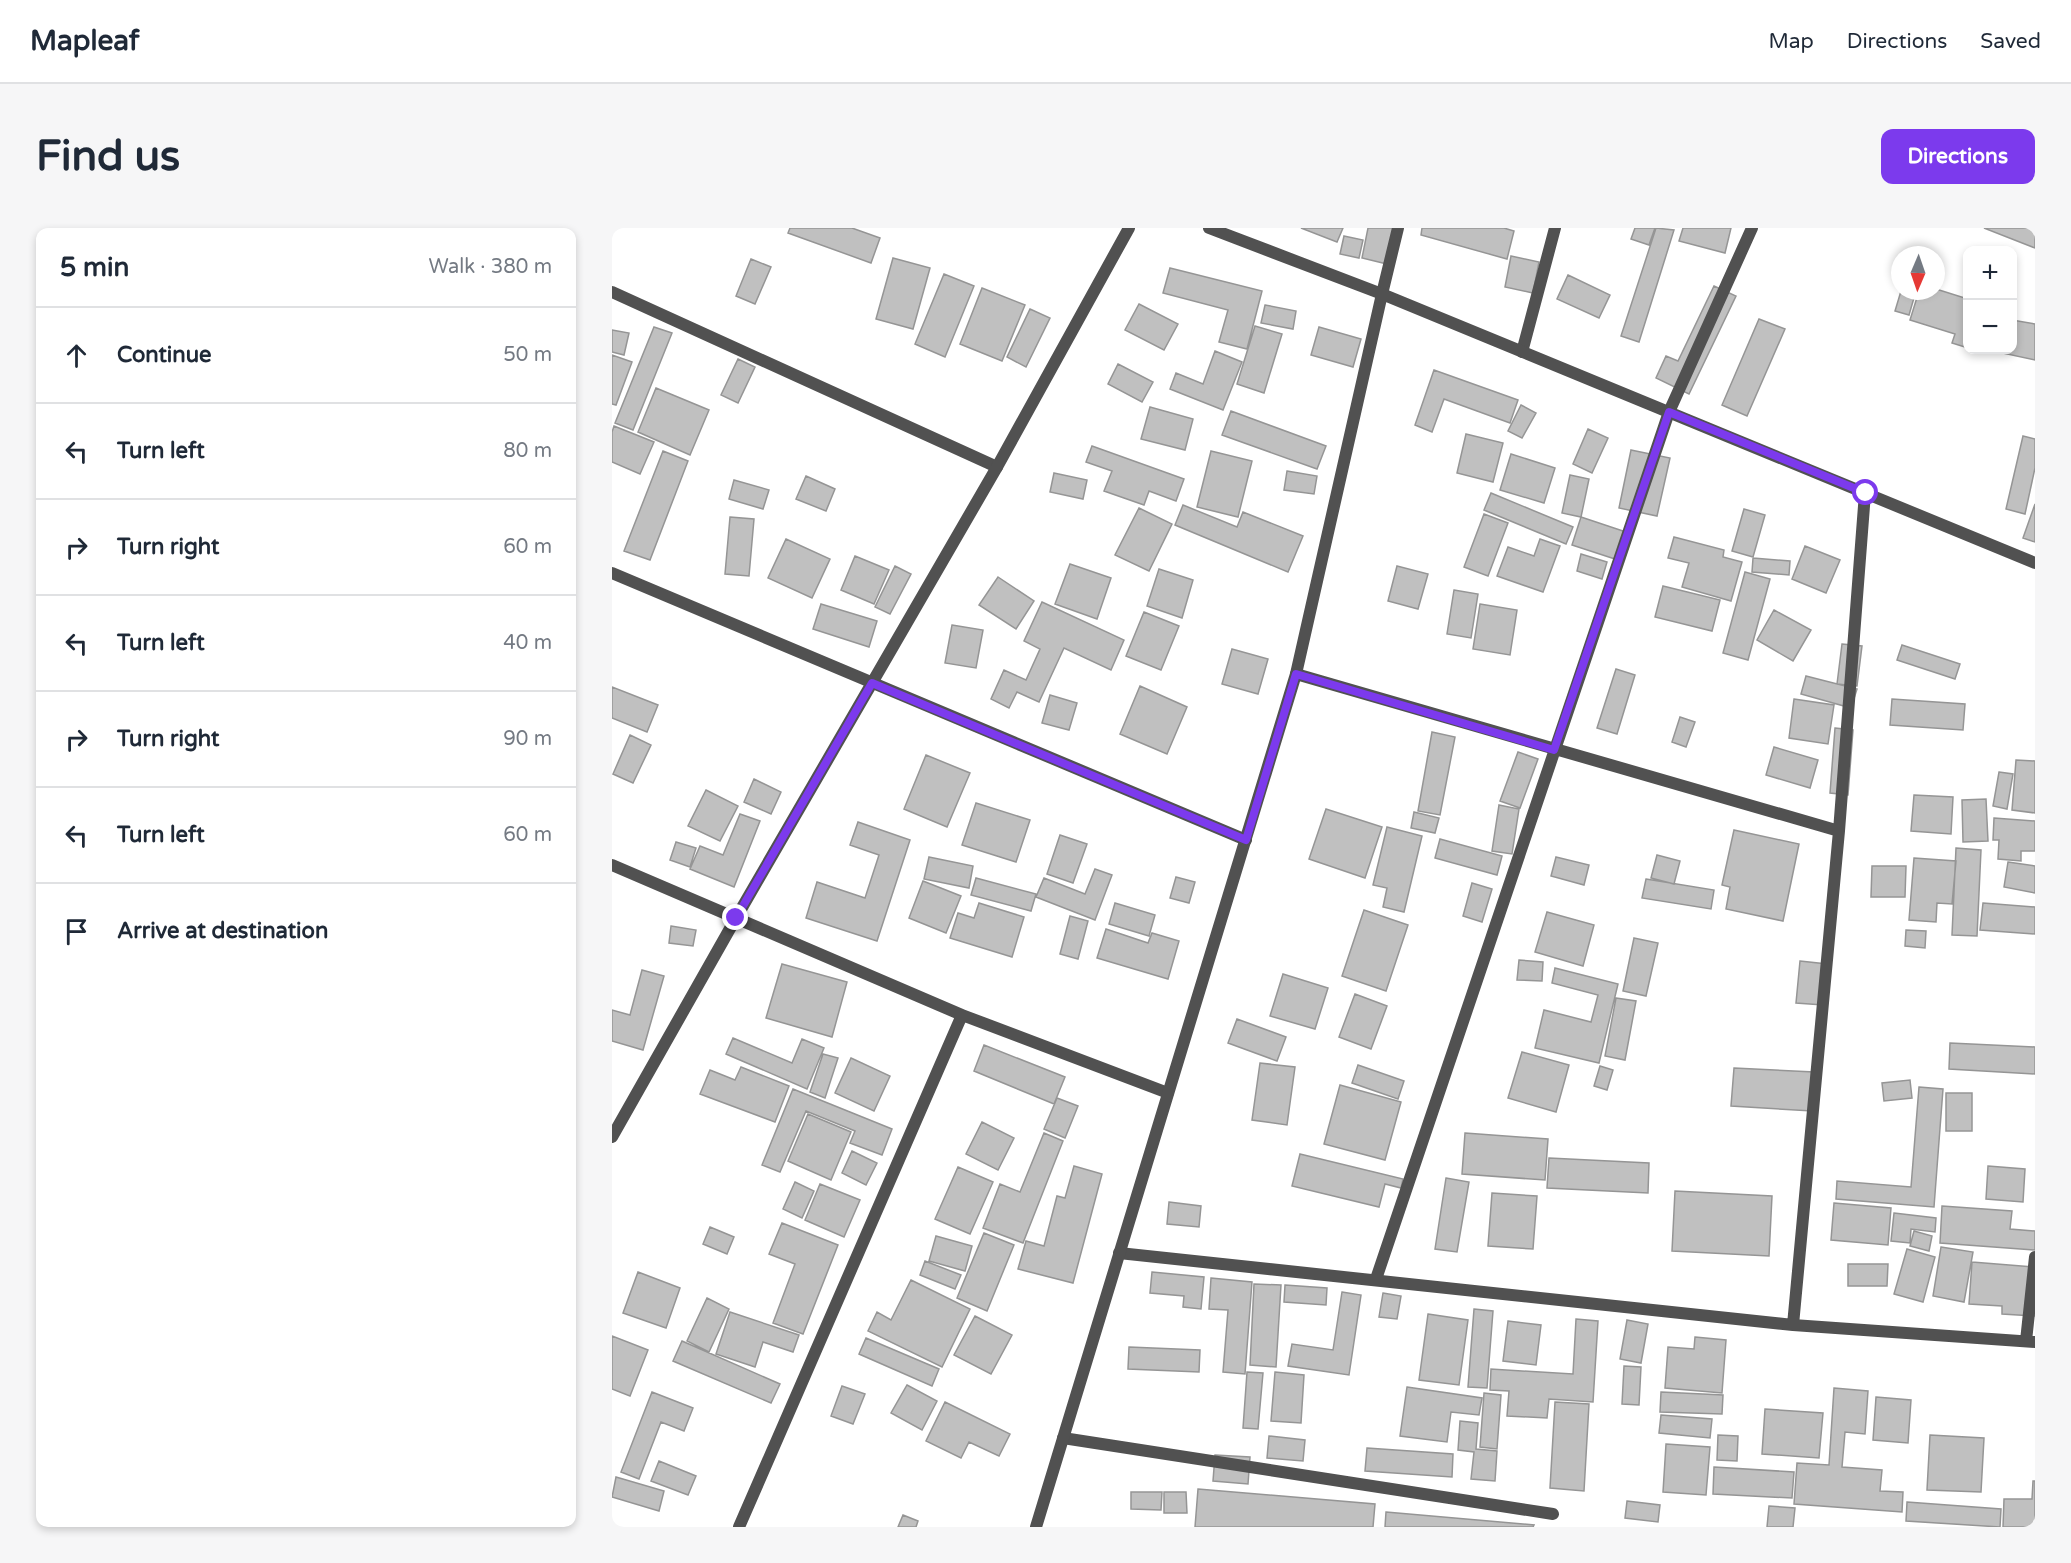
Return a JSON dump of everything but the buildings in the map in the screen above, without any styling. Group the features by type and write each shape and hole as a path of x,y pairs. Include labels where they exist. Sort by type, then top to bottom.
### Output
{"street":[{"path":"612,1137 997,467 1129,228"},
{"path":"1209,228 1382,294 2035,563"},
{"path":"1036,1527 1296,674 1398,228"},
{"path":"1522,352 1555,228"},
{"path":"1376,1279 1669,412 1752,228"},
{"path":"612,292 997,467"},
{"path":"1793,1325 1839,831 1866,493"},
{"path":"612,573 1246,840"},
{"path":"1296,674 1839,831"},
{"path":"612,865 962,1015 1168,1093"},
{"path":"739,1527 962,1015"},
{"path":"1119,1253 1793,1325 2030,1342 2035,1257"},
{"path":"1063,1438 1553,1514"}],"route":[{"path":"736,918 872,683 1246,840 1296,674 1554,750 1669,412 1866,493"}]}
